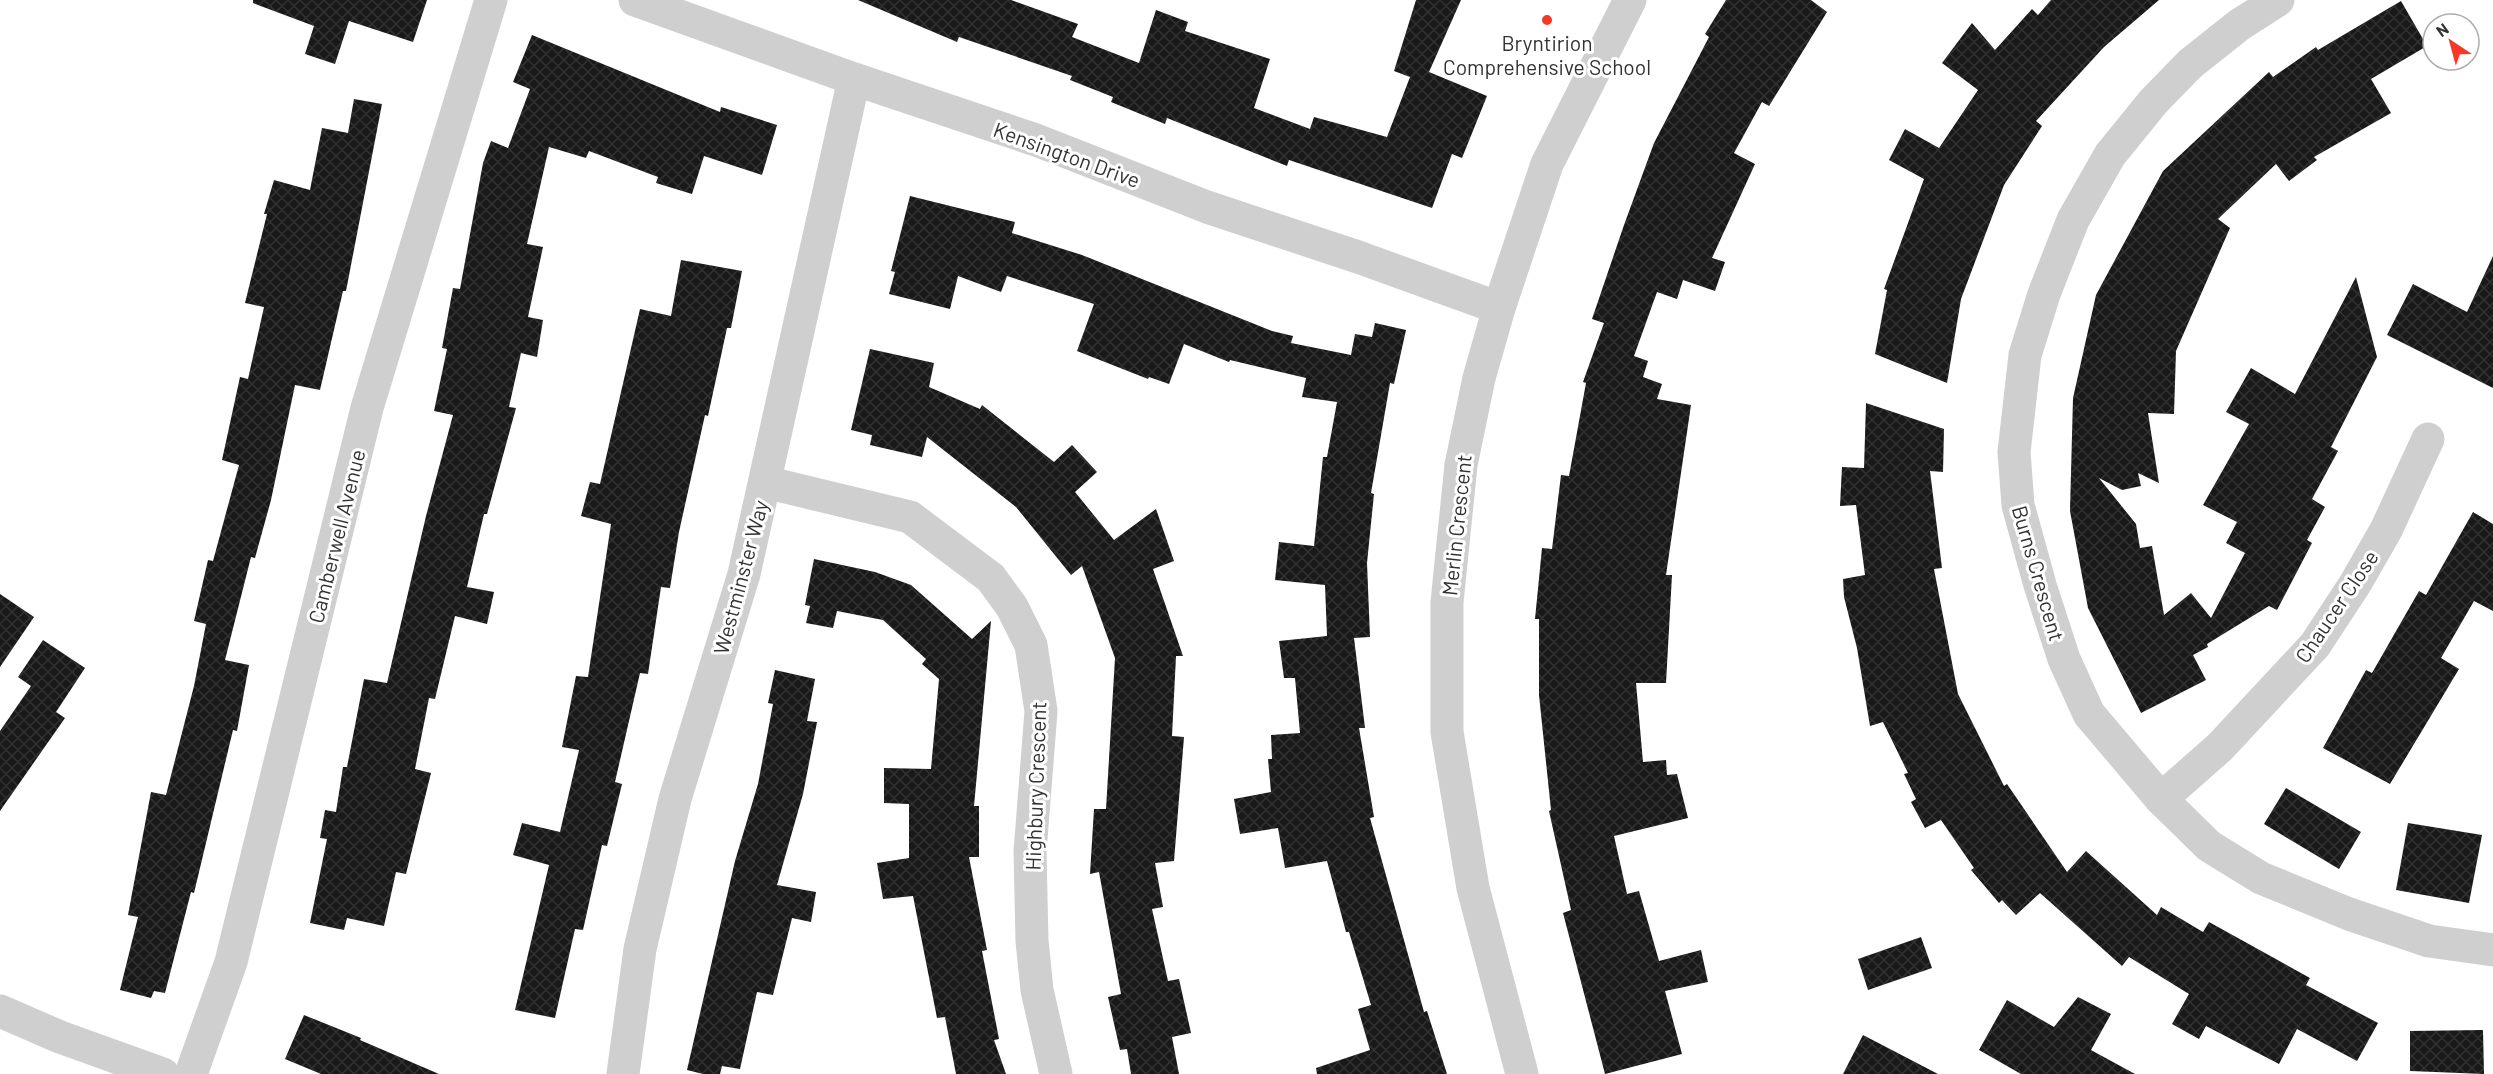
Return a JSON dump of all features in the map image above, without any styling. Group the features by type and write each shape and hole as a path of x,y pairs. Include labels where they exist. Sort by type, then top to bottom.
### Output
{"street":[{"name":"Camberwell Avenue","path":"191,1074 231,962 367,408 491,0"},
{"name":"Kensington Drive","path":"635,0 854,79 1036,140 1207,207 1358,257 1499,308"},
{"name":"Merlin Crescent","path":"1522,1074 1473,888 1447,732 1448,602 1461,465 1479,378 1499,308 1547,164 1630,0"},
{"name":"Burns Crescent","path":"2278,0 2240,25 2190,64 2153,102 2110,155 2073,219 2025,355 2014,452 2018,505 2040,585 2064,659 2089,714 2161,799 2209,846 2261,879 2349,914 2429,940 2493,950"},
{"name":"Westminster Way","path":"623,1074 640,949 672,811 744,574 854,79"},
{"name":"Chaucer Close","path":"2161,799 2220,747 2315,645 2355,584 2386,530 2428,439"},
{"name":"Highbury Crescent","path":"765,482 910,517 991,578 1012,607 1031,645 1041,711 1030,852 1032,941 1037,990 1056,1074"},
{"path":"0,1011 60,1038 163,1074"}],"building":[{"path":"253,0 427,0 413,42 349,21 335,64 305,54 314,26 253,3"},
{"path":"858,0 1011,0 1078,24 1072,37 1139,63 1156,10 1188,22 1185,31 1270,59 1254,108 1310,129 1314,117 1387,137 1410,77 1394,71 1416,0 1461,0 1429,72 1487,96 1462,158 1452,154 1432,208 1289,160 1287,166 1167,118 1165,124 1111,102 1113,97 1070,80 1072,76 959,37 957,42"},
{"path":"1726,0 1811,0 1827,12 1769,106 1762,102 1734,153 1755,164 1712,258 1725,262 1715,291 1683,280 1677,299 1657,292 1634,356 1648,361 1643,377 1662,384 1657,399 1691,405 1666,575 1672,575 1666,683 1636,683 1643,762 1666,760 1667,775 1677,774 1688,818 1614,836 1627,894 1639,891 1659,961 1701,950 1708,982 1665,991 1682,1054 1605,1074 1563,913 1571,910 1549,811 1551,810 1539,695 1539,619 1535,619 1542,548 1552,549 1561,475 1569,476 1586,383 1583,382 1604,323 1592,319 1654,143 1709,37 1705,34"},
{"path":"2051,0 2159,0 2104,47 2036,121 2042,126 2004,185 1961,299 1947,383 1875,354 1887,290 1884,289 1924,179 1889,160 1905,129 1939,148 1978,90 1942,63 1972,23 1995,50 2032,9 2038,15"},
{"path":"2401,1 2421,36 2421,50 2371,79 2391,113 2314,157 2317,160 2289,181 2276,164 2218,219 2230,228 2176,351 2174,414 2148,413 2159,483 2138,473 2141,486 2122,490 2099,478 2136,524 2140,548 2152,546 2164,615 2191,593 2211,618 2245,553 2226,543 2237,522 2203,505 2249,424 2226,412 2251,368 2295,394 2356,277 2377,357 2331,447 2338,451 2312,499 2325,507 2307,540 2312,543 2277,610 2269,606 2207,644 2208,647 2193,655 2206,680 2141,713 2088,608 2070,511 2073,398 2096,295 2163,171 2269,72 2273,77 2316,47 2318,50"},
{"path":"532,35 720,112 721,107 777,125 762,175 704,156 692,194 656,183 658,177 589,151 586,158 549,147 527,244 543,247 528,317 543,320 537,357 521,353 509,407 516,408 487,514 484,514 467,587 494,592 487,624 455,616 435,699 429,698 415,769 431,773 406,874 396,872 384,926 347,918 344,930 310,923 327,839 320,838 325,810 336,812 343,767 347,767 364,679 387,683 426,516 453,415 434,411 447,349 442,348 453,288 460,289 483,163 491,141 508,148 530,89 513,82"},
{"path":"354,99 382,104 346,291 343,291 320,390 295,385 271,500 255,558 251,557 225,660 249,665 237,731 233,730 194,893 191,892 165,993 154,991 151,998 120,990 138,917 128,915 151,792 166,795 194,686 206,624 194,621 208,560 213,561 239,465 222,460 240,377 248,379 264,307 245,303 267,214 264,214 274,180 310,190 322,128 348,133"},
{"path":"910,196 1015,222 1012,233 1082,255 1272,331 1293,336 1291,343 1351,355 1355,334 1372,337 1375,323 1406,330 1394,384 1390,383 1371,493 1374,494 1367,563 1370,637 1354,638 1365,728 1359,728 1374,817 1370,818 1424,1012 1427,1011 1447,1074 1317,1074 1316,1068 1370,1050 1358,1009 1371,1005 1349,932 1346,932 1327,861 1285,868 1278,828 1240,834 1234,799 1271,792 1268,759 1272,759 1271,735 1300,733 1295,678 1284,678 1279,641 1327,636 1325,585 1275,580 1279,542 1314,546 1323,457 1327,457 1337,402 1302,397 1306,378 1230,360 1229,362 1184,344 1169,384 1149,377 1148,379 1077,351 1094,304 1007,276 1001,292 958,276 950,309 889,294 895,272 891,271"},
{"path":"2493,256 2493,388 2387,335 2413,284 2467,312"},
{"path":"681,260 742,271 731,328 727,328 708,416 705,415 679,532 670,588 661,587 648,674 640,673 615,782 622,784 607,846 602,845 583,930 575,929 555,1018 515,1010 549,865 513,855 522,823 560,832 579,750 562,747 576,676 588,677 611,524 581,516 590,482 600,484 640,309 671,316"},
{"path":"870,349 934,363 929,387 980,409 982,405 1054,462 1072,445 1097,472 1075,492 1114,540 1156,509 1174,561 1153,569 1183,656 1176,656 1172,736 1184,737 1174,861 1155,863 1163,907 1152,909 1168,981 1179,979 1191,1033 1172,1037 1179,1074 1131,1074 1127,1049 1120,1050 1108,997 1121,994 1099,872 1090,874 1094,809 1106,809 1115,658 1082,566 1071,575 1016,507 927,437 922,457 870,445 872,435 851,430"},
{"path":"1866,403 1944,429 1943,472 1930,471 1942,568 1934,569 1958,694 2004,786 2007,784 2067,872 2086,851 2157,915 2161,907 2203,932 2209,922 2310,978 2306,985 2378,1023 2357,1061 2297,1029 2279,1064 2206,1026 2199,1039 2172,1024 2189,994 2129,957 2122,966 2040,893 2016,915 2002,900 1999,903 1971,870 1974,868 1941,820 1925,828 1911,802 1916,799 1904,774 1908,773 1883,722 1870,726 1857,648 1844,597 1843,579 1865,575 1856,505 1840,506 1842,467 1864,468"},
{"path":"2473,512 2493,524 2493,611 2474,601 2441,658 2459,669 2390,784 2323,748 2366,670 2372,673 2419,591 2426,595"},
{"path":"814,559 875,572 911,585 972,639 991,621 974,806 979,806 979,857 969,857 987,950 982,951 999,1039 994,1040 1006,1074 956,1074 945,1017 937,1018 913,896 883,899 877,863 909,858 909,804 884,803 884,768 931,769 939,679 922,664 926,659 883,620 837,611 833,628 806,623 810,606 805,605"},
{"path":"0,594 34,617 0,667"},
{"path":"43,640 85,668 56,712 65,718 0,811 0,731 31,686 18,677"},
{"path":"775,670 815,679 807,721 817,722 803,794 777,885 816,892 811,922 792,918 773,995 757,992 740,1069 722,1066 720,1074 703,1074 687,1070 735,861 758,784 773,704 768,703"},
{"path":"2286,788 2361,832 2339,869 2264,824"},
{"path":"2408,823 2482,835 2469,903 2396,890"},
{"path":"1921,937 1932,968 1868,990 1858,959"},
{"path":"2078,997 2111,1014 2091,1050 2135,1074 2021,1074 1979,1050 2007,1000 2054,1027"},
{"path":"304,1015 439,1074 321,1074 285,1059"},
{"path":"2483,1030 2484,1074 2410,1071 2410,1031"},
{"path":"1863,1035 1938,1074 1843,1074"}],"place":[{"name":"Bryntirion Comprehensive School","path":"1547,20"}]}
